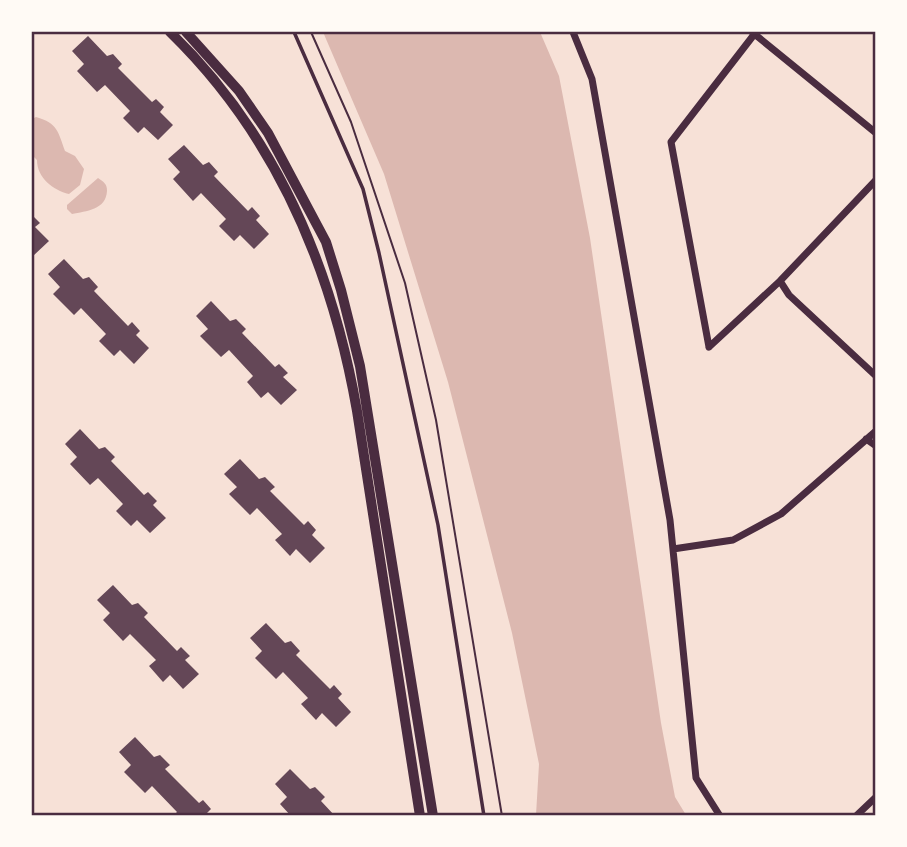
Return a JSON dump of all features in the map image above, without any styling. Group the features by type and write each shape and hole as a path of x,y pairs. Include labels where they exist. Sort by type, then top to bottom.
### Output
{"main road":[{"path":"170,32 216,83 260,143 295,205 320,263 331,297 350,369 420,816"},
{"path":"186,32 239,91 268,133 326,242 360,366 433,816"}],"street":[{"path":"573,32 592,79 670,520 695,778 720,816"},
{"path":"876,133 754,32 671,142 709,347 780,281 876,180"},
{"path":"780,281 789,295 876,376"},
{"path":"673,549 733,541 781,514 876,431"},
{"path":"866,439 876,446"},
{"path":"856,816 876,797"}],"lane":[{"path":"294,32 363,189 379,253 438,525 484,816"}],"path":[{"path":"311,32 351,122 405,283 436,420 502,816"}],"shaded area":[{"path":"323,32 540,32 559,76 590,238 661,723 675,797 686,815 536,815 539,764 512,633 448,382 384,174"},
{"path":"36,117 53,125 65,151 75,156 84,169 80,185 69,194 57,190 43,178 37,160 32,155 32,119"},
{"path":"98,178 107,191 103,202 94,209 72,214 67,205"}],"building":[{"path":"88,36 107,56 113,54 122,64 118,68 152,102 156,99 164,107 160,112 173,125 158,140 144,127 138,133 123,118 130,111 105,85 97,92 77,71 84,64 72,51"},
{"path":"184,145 203,165 209,162 218,172 214,176 248,211 252,207 260,216 256,220 269,234 254,249 240,235 234,241 219,226 226,219 201,193 193,201 173,179 180,172 168,159"},
{"path":"32,215 40,223 35,227 49,241 33,256"},
{"path":"64,259 83,279 89,277 98,287 94,291 128,326 132,322 140,331 136,335 149,348 134,364 120,350 114,356 99,341 106,334 81,308 74,315 53,294 60,287 48,274"},
{"path":"211,301 230,321 236,319 246,329 242,333 275,367 279,364 288,373 283,377 297,390 281,405 268,392 261,398 247,382 253,376 229,350 221,357 200,336 208,329 196,316"},
{"path":"80,429 99,449 105,447 115,457 111,461 144,495 148,492 157,501 153,505 166,518 150,533 137,520 131,526 116,511 123,504 98,478 90,485 70,464 77,457 65,444"},
{"path":"240,459 259,479 265,477 275,487 270,491 304,525 308,521 316,530 312,535 325,548 310,563 296,549 290,556 275,540 282,534 257,508 250,515 229,494 237,487 224,474"},
{"path":"113,585 132,605 138,603 148,613 144,617 177,651 181,647 190,656 185,660 199,674 183,689 170,675 163,682 149,666 156,660 130,634 123,641 103,620 110,613 97,600"},
{"path":"266,623 285,643 291,641 300,651 296,655 330,689 334,685 342,694 338,698 351,712 336,727 322,713 316,720 301,704 308,698 283,672 276,679 255,658 262,651 250,638"},
{"path":"135,737 154,757 160,755 170,765 165,769 199,803 203,800 211,809 207,813 210,816 173,816 177,812 152,786 145,793 124,772 131,765 119,752"},
{"path":"290,769 310,789 315,787 325,797 321,801 335,816 291,816 280,804 287,797 275,784"}]}
